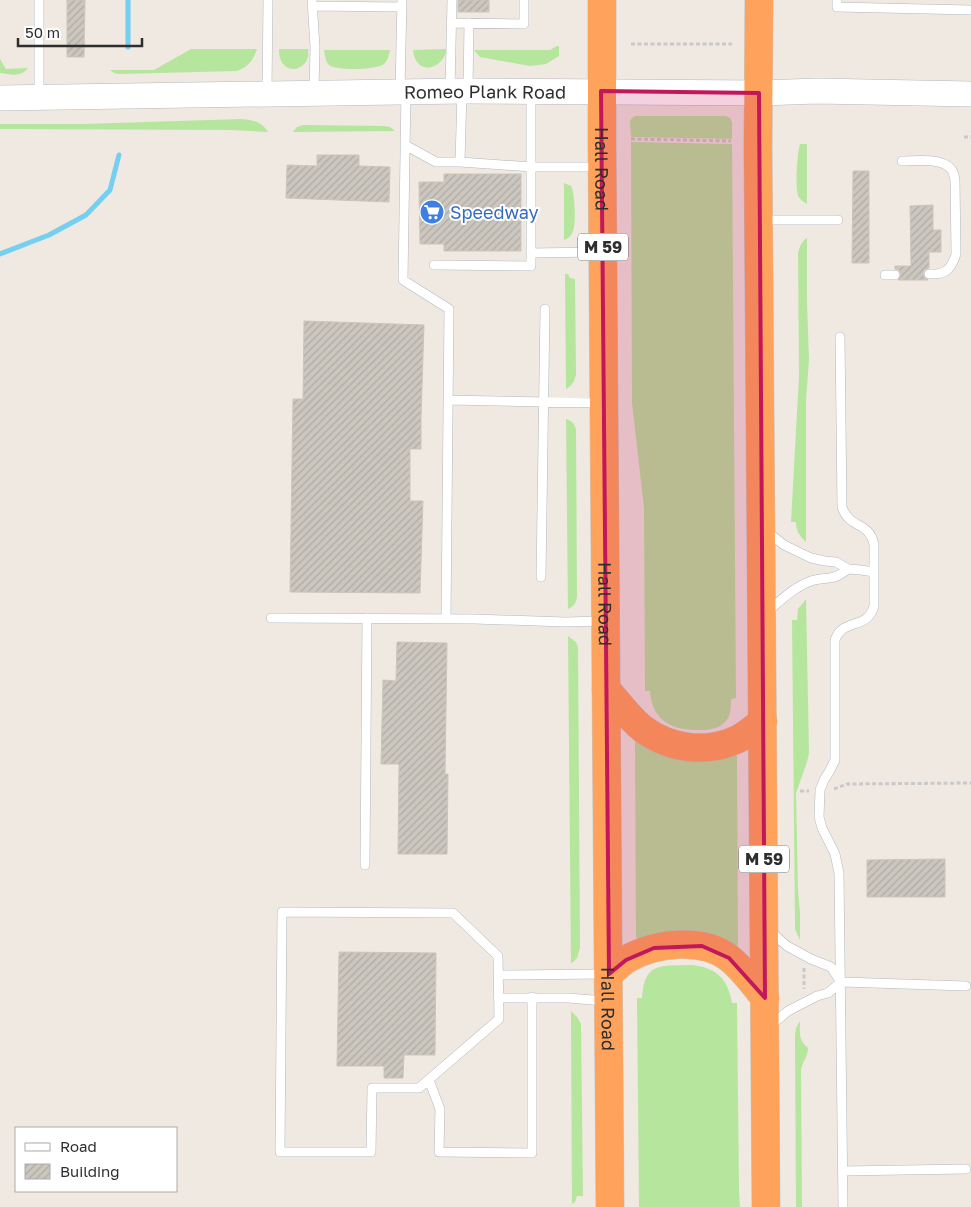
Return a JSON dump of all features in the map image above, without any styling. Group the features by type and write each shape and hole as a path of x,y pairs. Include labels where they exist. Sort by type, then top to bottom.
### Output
{"highway":[{"name":"Hall Road","path":"602,0 601,91 610,1207"},
{"name":"M 59","path":"760,0 759,220 766,1207"},
{"path":"606,689 642,728 660,740 677,746 701,748 726,744 751,731 763,720"},
{"path":"609,974 626,960 654,948 681,945 702,946 730,958 765,998"}],"main road":[{"name":"Romeo Plank Road","path":"0,98 460,91 759,93 817,91 971,94"}],"lane":[{"path":"39,0 39,98"},
{"path":"267,94 268,0"},
{"path":"452,0 451,23 460,91 460,162"},
{"path":"451,23 524,24 524,0"},
{"path":"837,0 837,7 938,4 971,10"},
{"path":"314,94 315,47 312,3 402,4 405,145 403,280 449,309 446,619"},
{"path":"460,91 469,23"},
{"path":"434,265 531,266 532,91"},
{"path":"405,145 436,162 532,168 602,167"},
{"path":"902,161 938,161 946,164 952,170 955,180 956,254 953,264 944,272 939,275 929,274"},
{"path":"759,220 838,220"},
{"path":"531,253 603,252"},
{"path":"885,275 895,275"},
{"path":"541,578 545,309"},
{"path":"840,337 842,507 845,515 850,520 868,531 874,544 874,606 872,612 863,621 842,628 835,640 835,760 820,790 819,817 822,828 835,854 839,873 843,1207"},
{"path":"448,400 604,403"},
{"path":"761,527 784,544 817,560 836,562 848,569 874,572"},
{"path":"762,616 798,587 811,581 835,577 848,569"},
{"path":"271,618 565,622 606,620"},
{"path":"365,865 367,618"},
{"path":"282,912 453,913 498,956 498,998 498,1019 419,1088 372,1088 370,1152 280,1152 282,912"},
{"path":"765,926 787,946 831,967 841,982"},
{"path":"498,975 609,974"},
{"path":"765,1030 788,1011 828,993 841,982 966,986"},
{"path":"429,1080 440,1108 439,1152 532,1152 532,997"},
{"path":"498,998 581,998 609,1002"},
{"path":"843,1170 966,1169"}],"path":[{"path":"631,44 732,44"},
{"path":"964,138 971,137"},
{"path":"631,139 732,141"},
{"path":"833,789 847,784 971,783"},
{"path":"800,791 810,791"},
{"path":"804,967 804,992"}],"highlighted area":[{"path":"601,91 759,93 765,998 729,958 702,946 654,948 626,960 609,974"}],"green space":[{"path":"559,46 559,56 546,64 530,66 480,57 474,50 550,50"},
{"path":"191,49 257,49 250,63 237,71 119,74 110,70 154,70"},
{"path":"279,49 308,49 308,56 304,64 298,68 291,69 282,62"},
{"path":"447,49 440,62 429,68 418,64 413,50"},
{"path":"324,50 390,50 384,64 373,68 356,69 329,65"},
{"path":"0,59 6,69 28,68 19,74 0,73"},
{"path":"635,116 726,116 732,122 732,139 631,137 630,121"},
{"path":"242,119 257,122 268,132 230,130 0,129 0,124 83,124"},
{"path":"303,125 384,126 390,127 395,131 293,132 297,127"},
{"path":"631,142 732,144 736,698 731,699 730,713 726,721 720,726 709,730 682,729 666,722 655,710 650,691 645,691 644,508 632,403"},
{"path":"800,144 807,144 807,204 798,196 797,191"},
{"path":"564,183 571,186 575,215 573,231 570,237 564,240"},
{"path":"807,238 809,360 806,400 806,542 799,534 796,522 791,522 799,376 798,253 801,244"},
{"path":"565,274 575,279 576,375 570,387 566,389"},
{"path":"566,419 572,422 576,429 577,597 572,607 568,609"},
{"path":"806,599 809,753 796,793 800,940 795,929 792,620 797,620 798,609"},
{"path":"568,636 576,642 578,647 580,948 577,958 571,964"},
{"path":"636,738 661,754 683,760 711,760 735,754 737,756 737,947 656,934 638,939 636,937"},
{"path":"671,965 691,965 707,968 719,975 727,987 732,1003 737,1003 740,1207 639,1207 637,998 642,998 646,977 656,968"},
{"path":"571,1011 581,1024 583,1196 577,1196 572,1204"},
{"path":"800,1021 801,1039 808,1048 801,1069 802,1207 796,1207 795,1036 796,1028"}],"building":[{"path":"67,0 85,0 84,57 67,57"},
{"path":"458,0 489,0 489,12 458,12"},
{"path":"317,155 359,155 359,166 390,167 389,202 286,198 287,165 317,166"},
{"path":"853,171 869,171 869,263 852,263"},
{"path":"444,174 521,174 521,251 444,251 444,244 420,244 419,182 444,182"},
{"path":"933,205 933,230 941,230 941,252 929,252 929,268 924,270 923,273 924,277 928,280 898,280 901,275 899,270 895,269 895,266 911,266 910,206"},
{"path":"304,321 424,325 421,449 410,449 410,501 423,501 420,593 290,592 293,399 303,399"},
{"path":"397,642 447,643 445,774 448,774 447,854 398,854 399,764 381,764 383,680 396,681"},
{"path":"945,859 945,897 867,897 867,860"},
{"path":"339,952 436,953 435,1055 404,1055 403,1078 384,1078 384,1066 337,1066"}],"waterway":[{"path":"128,0 128,47"},
{"path":"0,254 49,235 86,215 110,190 119,155"}],"place":[{"name":"Speedway","path":"432,212"}]}
